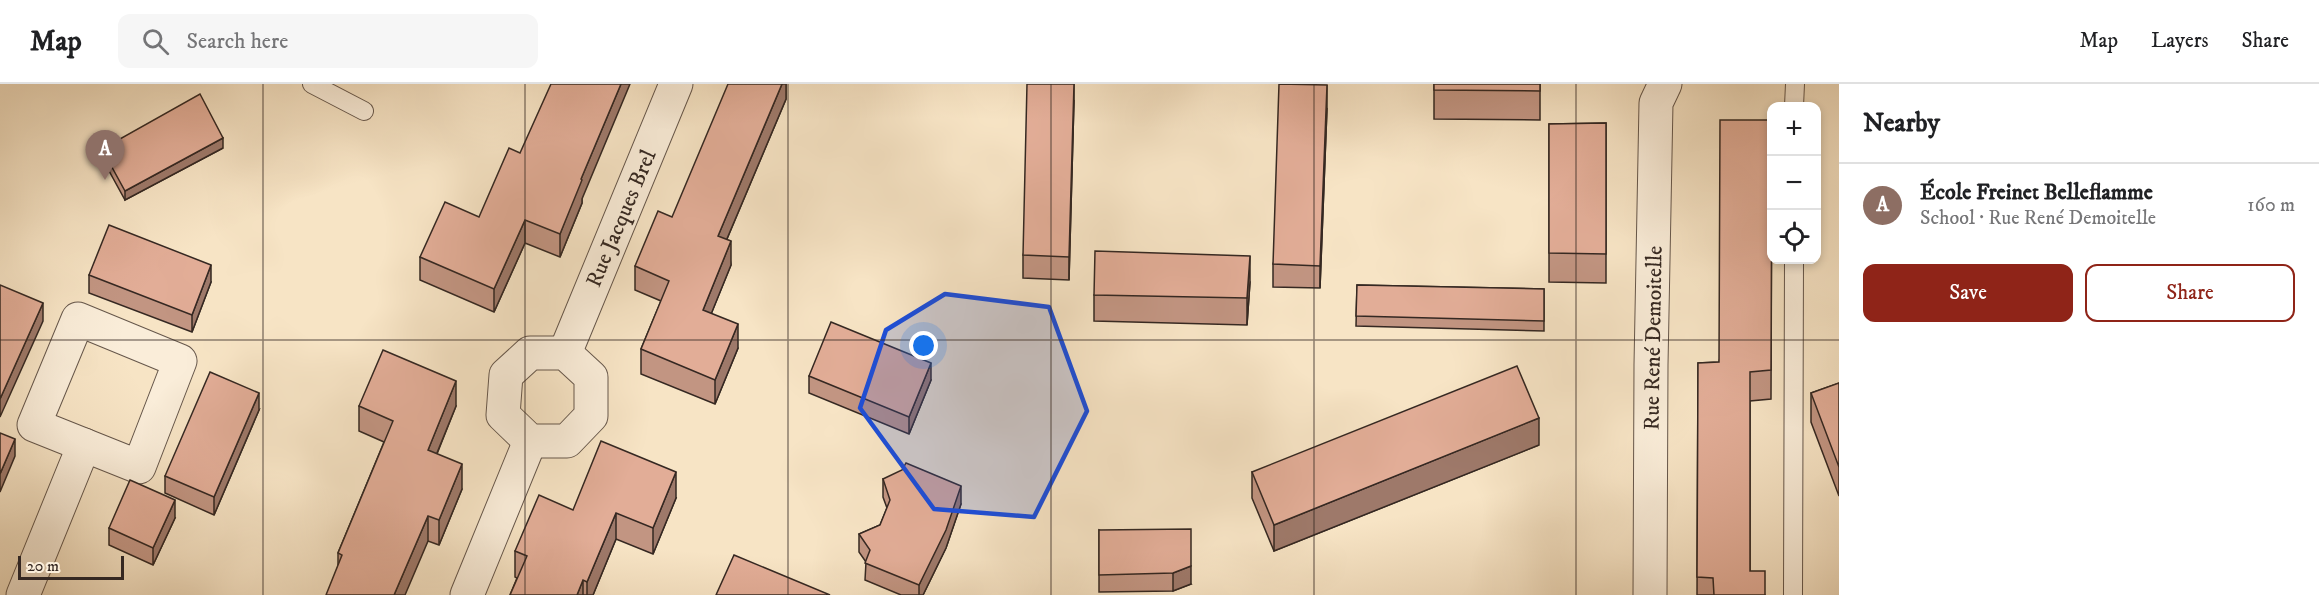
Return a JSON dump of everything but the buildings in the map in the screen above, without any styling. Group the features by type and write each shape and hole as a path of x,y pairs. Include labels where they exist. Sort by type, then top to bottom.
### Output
{"street":[{"name":"Rue Jacques Brel","path":"565,353 676,84"},
{"name":"Rue René Demoitelle","path":"1650,595 1651,365 1656,103 1665,84"},
{"path":"78,320 180,361 138,467 84,445 34,425 78,320"},
{"path":"530,353 565,353 591,377 591,416 567,441 530,441 503,415 506,375 530,353"},
{"path":"467,595 530,441"},
{"path":"23,595 84,445"}],"lane":[{"path":"312,84 364,111"},
{"path":"1794,102 1795,84"},
{"path":"1792,595 1794,264"}],"highlighted area":[{"path":"945,294 1049,307 1087,411 1034,517 934,509 860,408 886,330"}],"place":[{"name":"École Freinet Belleflamme","path":"105,180"}]}
